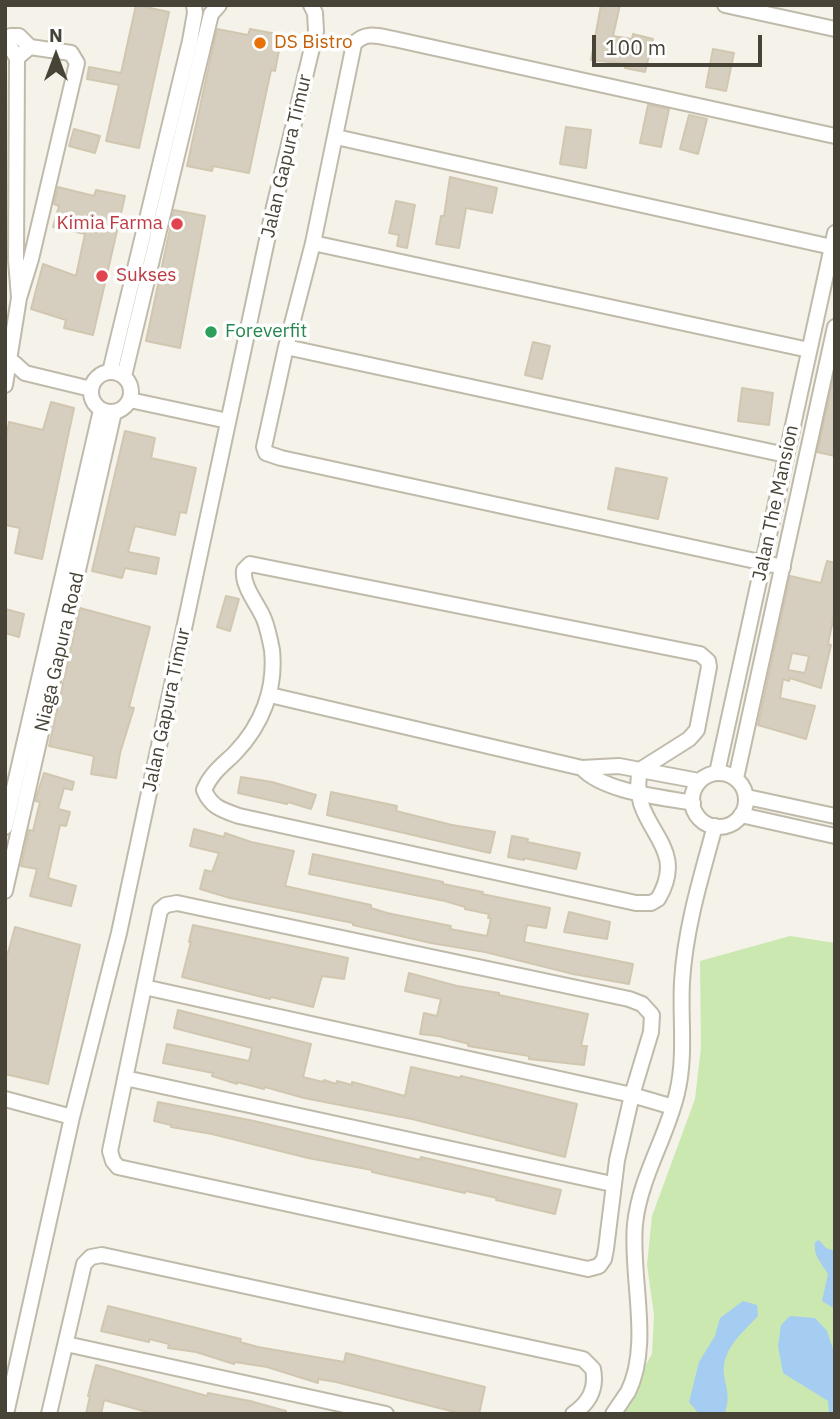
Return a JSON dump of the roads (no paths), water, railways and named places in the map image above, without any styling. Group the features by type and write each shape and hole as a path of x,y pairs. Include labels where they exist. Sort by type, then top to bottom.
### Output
{"street":[{"path":"117,374 190,41 194,5"},
{"path":"117,374 211,14 219,5"},
{"name":"Jalan Gapura Timur","path":"6,1414 72,1117 119,933 274,207 316,31 315,13 311,5"},
{"path":"725,5 835,29"},
{"path":"783,567 272,455 264,451 264,447 313,243 354,44 359,38 367,34 835,136"},
{"path":"19,298 16,260 17,58 9,45 11,36 19,36 30,47 71,53 77,63 31,259 19,298 7,360 6,380 25,373"},
{"path":"17,58 30,47"},
{"path":"336,137 833,240"},
{"name":"Jalan The Mansion","path":"717,773 833,240"},
{"path":"313,243 809,350"},
{"name":"Jalan The Mansion","path":"736,778 832,355 835,327"},
{"path":"286,347 786,455"},
{"path":"7,360 25,373 91,389"},
{"path":"117,374 131,387 130,400 126,406 108,411 93,401 91,389 97,377 117,374"},
{"path":"130,400 228,421"},
{"name":"Niaga Gapura Road","path":"5,891 28,761 108,411"},
{"path":"250,564 700,654 708,661 709,667 697,730 689,739 640,770 638,793 645,817 662,844 669,862 663,891 658,900 651,903 636,903 239,817 214,807 204,789 215,770 231,757 251,734 270,695 273,662 270,640 265,620 244,580 244,570 250,564"},
{"path":"270,695 582,768 602,765 699,781"},
{"path":"5,759 28,761"},
{"name":"Niaga Gapura Road","path":"5,827 28,761"},
{"path":"582,768 592,777 638,793 692,803"},
{"path":"717,773 736,778 747,797 741,815 730,825 715,826 700,818 692,803 699,781 717,773"},
{"path":"747,797 835,816"},
{"path":"741,815 835,836"},
{"path":"613,1414 628,1391 635,1367 638,1344 635,1223 645,1179 673,1107 683,1058 682,981 692,913 715,826"},
{"path":"177,903 629,999 642,1004 653,1020 632,1095 612,1184 604,1259 593,1269 118,1167 110,1151 144,987 160,910 166,905 177,903"},
{"path":"144,987 632,1095 673,1107"},
{"path":"125,1078 612,1184"},
{"path":"5,1099 72,1117"},
{"path":"49,1414 84,1264 91,1256 102,1255 583,1359 593,1369 593,1389 589,1400 573,1414"},
{"path":"66,1344 386,1414"}],"water":[{"path":"819,1240 826,1248 835,1251 835,1309 822,1301 828,1274 815,1251 815,1242"},
{"path":"743,1301 757,1305 758,1316 734,1342 726,1358 724,1375 728,1398 725,1413 699,1414 689,1402 699,1362 715,1336 720,1318"},
{"path":"790,1316 815,1318 827,1331 835,1355 835,1414 829,1414 828,1401 783,1373 778,1346 781,1325"}],"place":[{"name":"DS Bistro","path":"260,43"},
{"name":"Kimia Farma","path":"177,224"},
{"name":"Sukses","path":"102,276"},
{"name":"Foreverfit","path":"211,332"}]}
